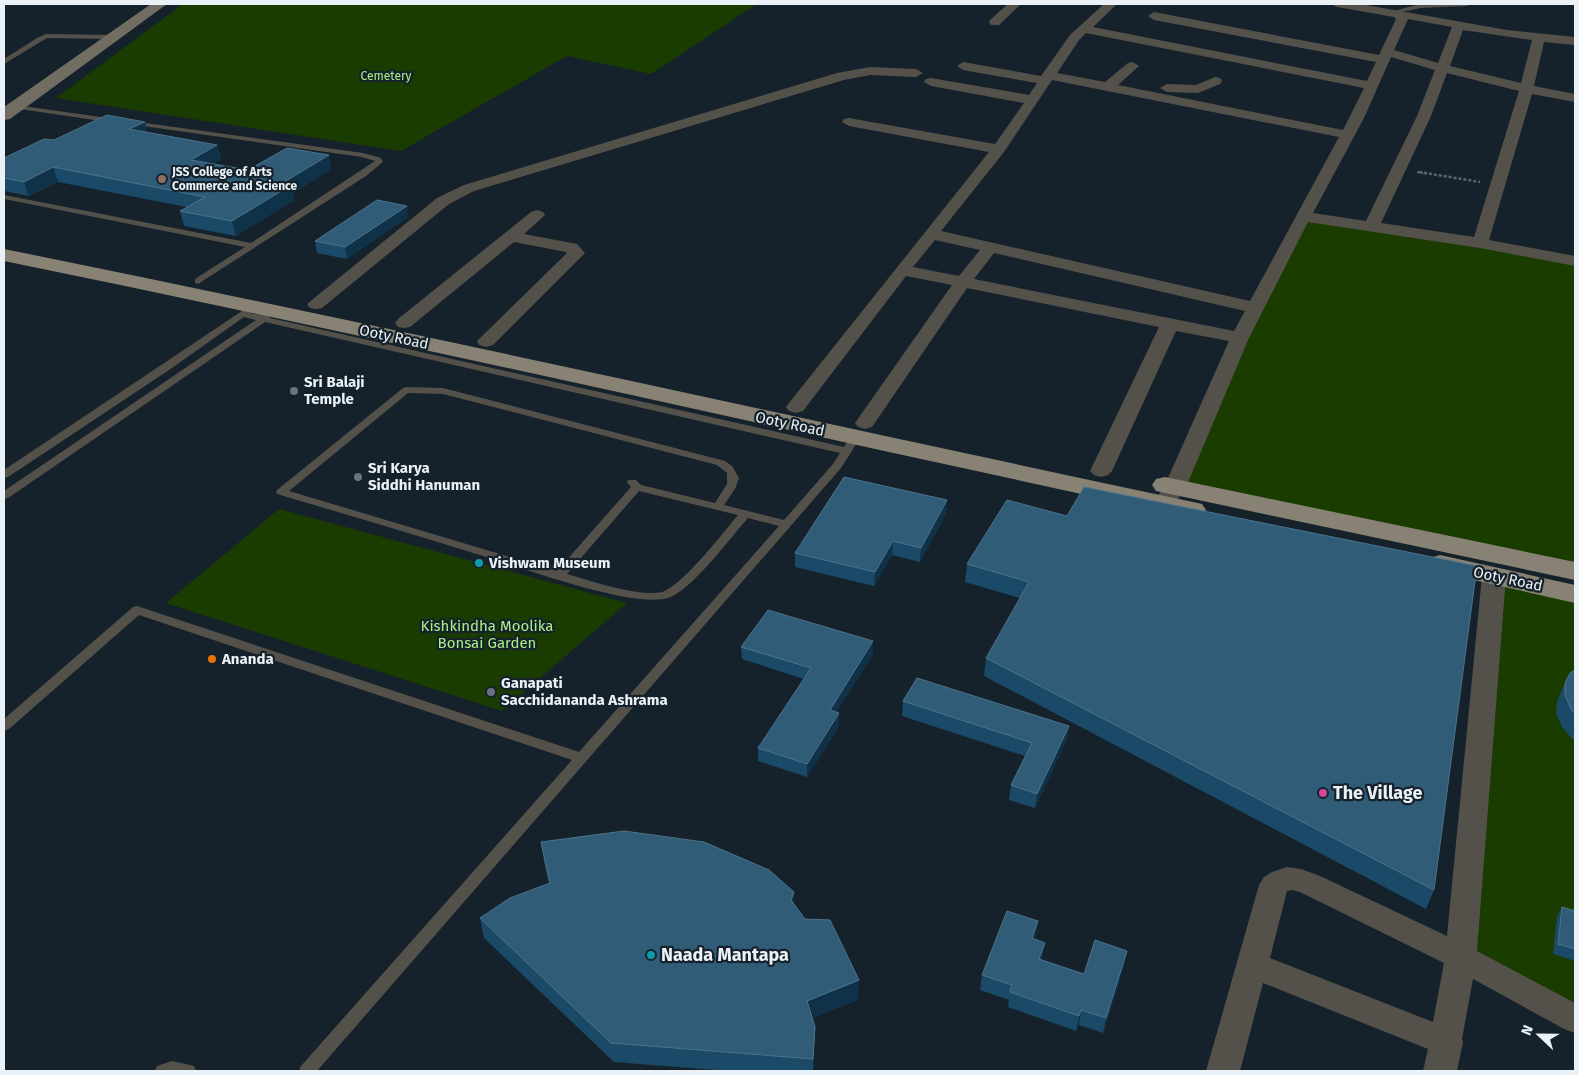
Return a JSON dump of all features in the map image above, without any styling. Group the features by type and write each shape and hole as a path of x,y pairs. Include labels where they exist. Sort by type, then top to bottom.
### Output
{"main road":[{"name":"Ooty Road","path":"4,244 316,304 796,407 855,437 1101,471 1170,495 1494,576 1575,594"},
{"name":"Ooty Road","path":"4,255 259,312 855,437 1575,571"}],"street":[{"path":"9,111 160,4"},
{"path":"995,22 1015,4"},
{"path":"796,407 999,149 1074,38 1111,4"},
{"path":"1337,4 1539,38 1575,42"},
{"path":"1170,495 1240,338 1302,216 1348,135 1372,86 1402,19 1396,13"},
{"path":"1154,16 1386,56 1442,68 1526,90 1575,98"},
{"path":"1371,226 1424,116 1458,24"},
{"path":"1084,29 1372,86"},
{"path":"1480,243 1526,90 1539,38"},
{"path":"963,66 1109,86 1348,135"},
{"path":"1109,86 1133,66"},
{"path":"316,304 443,201 469,188 842,76 870,72 916,73"},
{"path":"1109,86 1190,90 1205,87 1215,81"},
{"path":"931,82 1032,100"},
{"path":"849,122 999,149"},
{"path":"404,323 537,215"},
{"path":"1302,216 1480,243 1575,261"},
{"path":"931,234 1256,308"},
{"path":"486,341 577,253 571,248 511,236"},
{"path":"855,437 962,282 990,248"},
{"path":"902,270 1240,338"},
{"path":"1101,471 1170,324"},
{"path":"1251,964 1443,1057 1461,957 1494,576"},
{"path":"1223,1071 1274,885 1280,879 1287,878 1310,884 1461,957 1575,1019"}],"lane":[{"path":"1396,13 1420,6 1467,4"},
{"path":"4,62 38,39 46,36 113,37"},
{"path":"9,111 363,155 378,160 376,166 198,281"},
{"path":"4,197 252,246"},
{"path":"4,475 166,368 259,312"},
{"path":"4,496 259,312"},
{"path":"718,507 734,479 734,473 730,467 721,463 443,391 425,389 406,390 281,492 560,575 634,595 657,597 668,595 682,586 744,514"},
{"path":"307,1071 837,466 855,437"},
{"path":"560,575 634,484 786,524"},
{"path":"4,726 137,610 582,758"},
{"path":"163,1071 172,1068 188,1071"}],"path":[{"path":"1397,169 1498,185"}],"green space":[{"name":"Cemetery","path":"183,4 757,4 651,74 567,56 401,151 56,98"},
{"path":"1303,216 1575,259 1575,574 1175,487"},
{"name":"Kishkindha Moolika Bonsai Garden","path":"279,509 627,603 502,711 166,603"},
{"path":"1494,576 1575,594 1575,1028 1469,961"}],"building":[{"path":"107,115 145,122 129,129 217,145 191,160 248,170 287,148 329,155 281,184 291,185 232,221 180,211 205,197 53,167 24,182 4,178 4,158 44,139 54,140"},
{"path":"377,200 407,206 345,247 315,241"},
{"path":"844,477 947,500 921,548 893,541 875,572 795,553"},
{"name":"The Village","path":"1084,487 1477,566 1434,890 986,658 1029,582 967,564 1007,500 1067,516"},
{"path":"768,610 873,641 830,710 839,713 807,764 758,748 811,668 741,647"},
{"path":"1575,670 1575,714 1565,695 1565,683 1570,673"},
{"path":"917,678 1069,726 1037,794 1011,785 1032,743 903,701"},
{"path":"624,831 704,842 769,870 794,892 791,900 805,919 830,920 859,980 807,1001 815,1027 813,1059 611,1043 480,918 510,898 550,883 541,842"},
{"path":"1562,907 1575,911 1575,949 1558,944"},
{"path":"1007,911 1038,921 1032,938 1045,943 1039,959 1084,974 1095,940 1127,951 1106,1018 1081,1010 1079,1016 1010,992 1012,985 982,975"}],"place":[{"name":"JSS College of Arts Commerce and Science","path":"162,179"},
{"name":"Sri Balaji Temple","path":"294,391"},
{"name":"Sri Karya Siddhi Hanuman","path":"358,477"},
{"name":"Vishwam Museum","path":"479,563"},
{"name":"Ananda","path":"212,659"},
{"name":"Ganapati Sacchidananda Ashrama","path":"491,692"},
{"name":"The Village","path":"1323,793"},
{"name":"Naada Mantapa","path":"651,955"}]}
